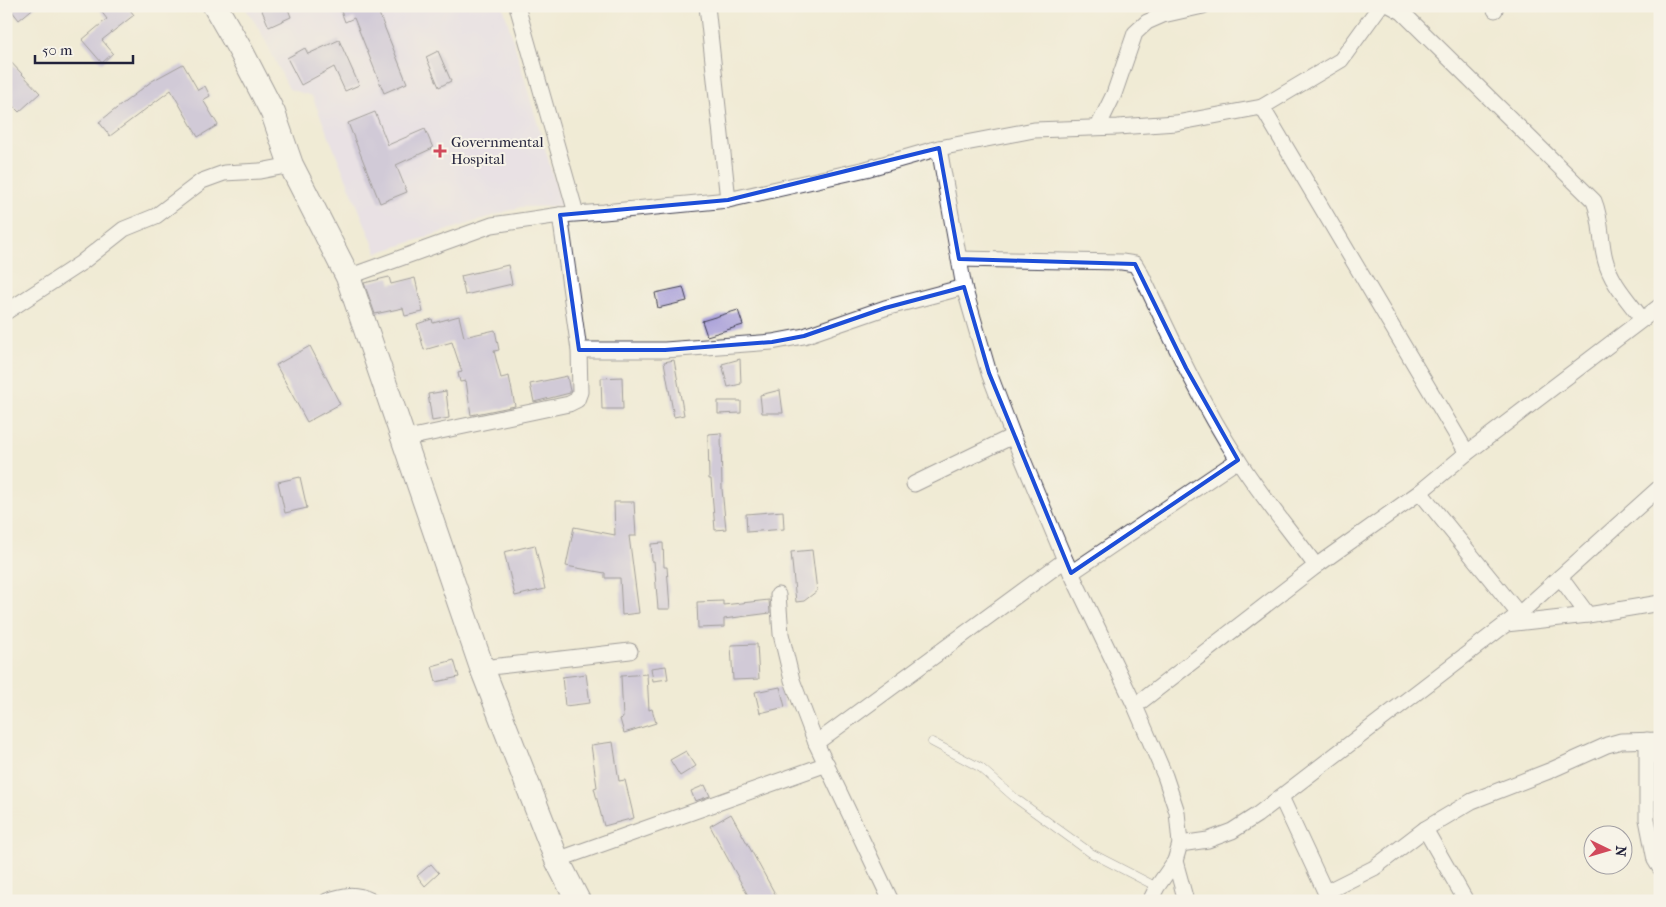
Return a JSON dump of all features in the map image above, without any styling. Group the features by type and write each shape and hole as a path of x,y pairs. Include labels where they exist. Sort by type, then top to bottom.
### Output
{"main road":[{"path":"215,6 273,113 291,165 348,277 482,668 557,860 578,901"}],"street":[{"path":"517,6 576,213"},
{"path":"707,6 728,200"},
{"path":"1098,127 1114,94 1135,33 1147,22 1163,15 1203,6"},
{"path":"348,277 492,225 576,213 728,200 866,169 939,148 1034,130 1176,122 1262,107 1340,60 1380,6"},
{"path":"1391,6 1402,12 1594,201 1599,212 1605,259 1612,280 1642,319"},
{"path":"1262,107 1467,453"},
{"path":"939,148 964,287 989,372 1013,436 1068,566 1135,706 1165,776 1177,812 1180,844 1175,861 1150,901"},
{"path":"6,312 81,263 124,229 156,216 202,181 224,173 260,171 291,165"},
{"path":"403,439 568,404 577,400 580,392 579,350 560,215"},
{"path":"959,259 1122,262 1134,264 1186,368 1238,460 1316,566"},
{"path":"579,350 665,350 772,342 804,336 885,308 964,287"},
{"path":"1135,706 1316,566 1420,492 1467,453 1660,306"},
{"path":"914,484 1013,436"},
{"path":"816,743 1068,566 1238,460"},
{"path":"1180,844 1208,840 1232,831 1257,815 1520,614 1660,487"},
{"path":"1420,492 1520,614"},
{"path":"1560,577 1588,615"},
{"path":"778,596 781,634 792,680 816,743 891,901"},
{"path":"1506,624 1588,615 1660,603"},
{"path":"482,668 630,651"},
{"path":"1281,797 1328,896 1374,868 1425,829 1472,801 1549,771 1607,745 1621,741 1654,740 1648,819 1655,860 1660,868"},
{"path":"557,860 827,764"},
{"path":"1425,829 1466,901"},
{"path":"1175,861 1186,901"},
{"path":"327,901 349,894 361,896 372,901"}],"lane":[{"path":"932,742 981,768 1015,798 1091,853 1157,887"}],"highlighted area":[{"path":"939,148 959,259 1135,264 1186,368 1238,460 1071,573 989,373 964,287 885,308 804,336 772,342 665,350 579,350 560,215 728,200"}],"shaded area":[{"name":"Governmental Hospital","path":"244,6 503,6 562,206 520,207 377,253 312,96 289,89 261,32"}],"building":[{"path":"8,6 36,6 19,20"},
{"path":"97,6 127,6 134,15 102,40 113,53 102,63 82,40 107,19"},
{"path":"260,6 287,6 291,17 269,27"},
{"path":"339,6 376,6 407,83 384,93 354,18 345,22"},
{"path":"339,40 359,85 345,91 334,67 301,85 287,58 305,48 308,54"},
{"path":"438,51 451,81 439,87 426,57"},
{"path":"6,57 40,93 19,112 6,99"},
{"path":"183,64 198,90 205,86 210,96 203,100 218,125 198,137 171,90 110,136 99,122 152,81"},
{"path":"375,112 388,145 425,129 433,148 396,165 407,192 380,203 348,123"},
{"path":"508,265 512,284 465,295 461,276"},
{"path":"389,277 391,284 415,278 423,312 405,316 403,308 375,314 364,283"},
{"path":"683,287 687,301 658,308 655,293"},
{"path":"738,310 743,325 707,336 702,321"},
{"path":"459,316 464,337 495,330 499,350 494,351 501,378 509,376 515,406 471,415 466,381 460,382 458,373 462,372 452,342 424,350 417,324 432,319 433,323"},
{"path":"310,346 340,404 307,422 276,365"},
{"path":"740,359 741,384 728,387 722,364"},
{"path":"674,360 684,415 674,417 664,362"},
{"path":"567,376 570,393 534,402 530,384"},
{"path":"622,377 623,409 602,409 601,378"},
{"path":"780,390 783,413 762,413 760,395"},
{"path":"446,391 449,418 432,421 428,394"},
{"path":"718,401 741,401 741,413 718,414"},
{"path":"721,433 722,489 726,529 715,530 711,479 709,479 708,434"},
{"path":"300,477 307,508 285,513 278,482"},
{"path":"614,502 634,502 636,536 629,536 639,613 622,615 620,578 605,578 605,573 566,566 574,527 615,535"},
{"path":"783,511 784,529 747,532 746,514"},
{"path":"663,543 664,567 667,567 670,609 658,609 654,561 652,561 651,544"},
{"path":"535,545 545,589 515,596 504,552"},
{"path":"812,550 817,591 804,601 796,602 791,552"},
{"path":"769,600 770,613 724,619 724,627 698,628 697,602 723,601 723,605"},
{"path":"757,644 759,679 733,680 731,645"},
{"path":"454,660 459,677 436,682 432,666"},
{"path":"666,666 668,679 653,681 651,668"},
{"path":"586,674 590,703 565,706 562,677"},
{"path":"647,674 649,710 652,709 656,723 624,733 620,719 623,718 621,676"},
{"path":"780,687 785,707 760,713 755,692"},
{"path":"613,742 619,781 625,780 634,818 604,826 594,788 597,787 591,745"},
{"path":"686,751 696,766 680,776 670,760"},
{"path":"705,785 710,796 695,801 691,791"},
{"path":"731,814 779,901 751,901 710,826"},
{"path":"431,864 439,873 425,886 417,876"}],"place":[{"name":"Governmental Hospital","path":"440,151"}]}
